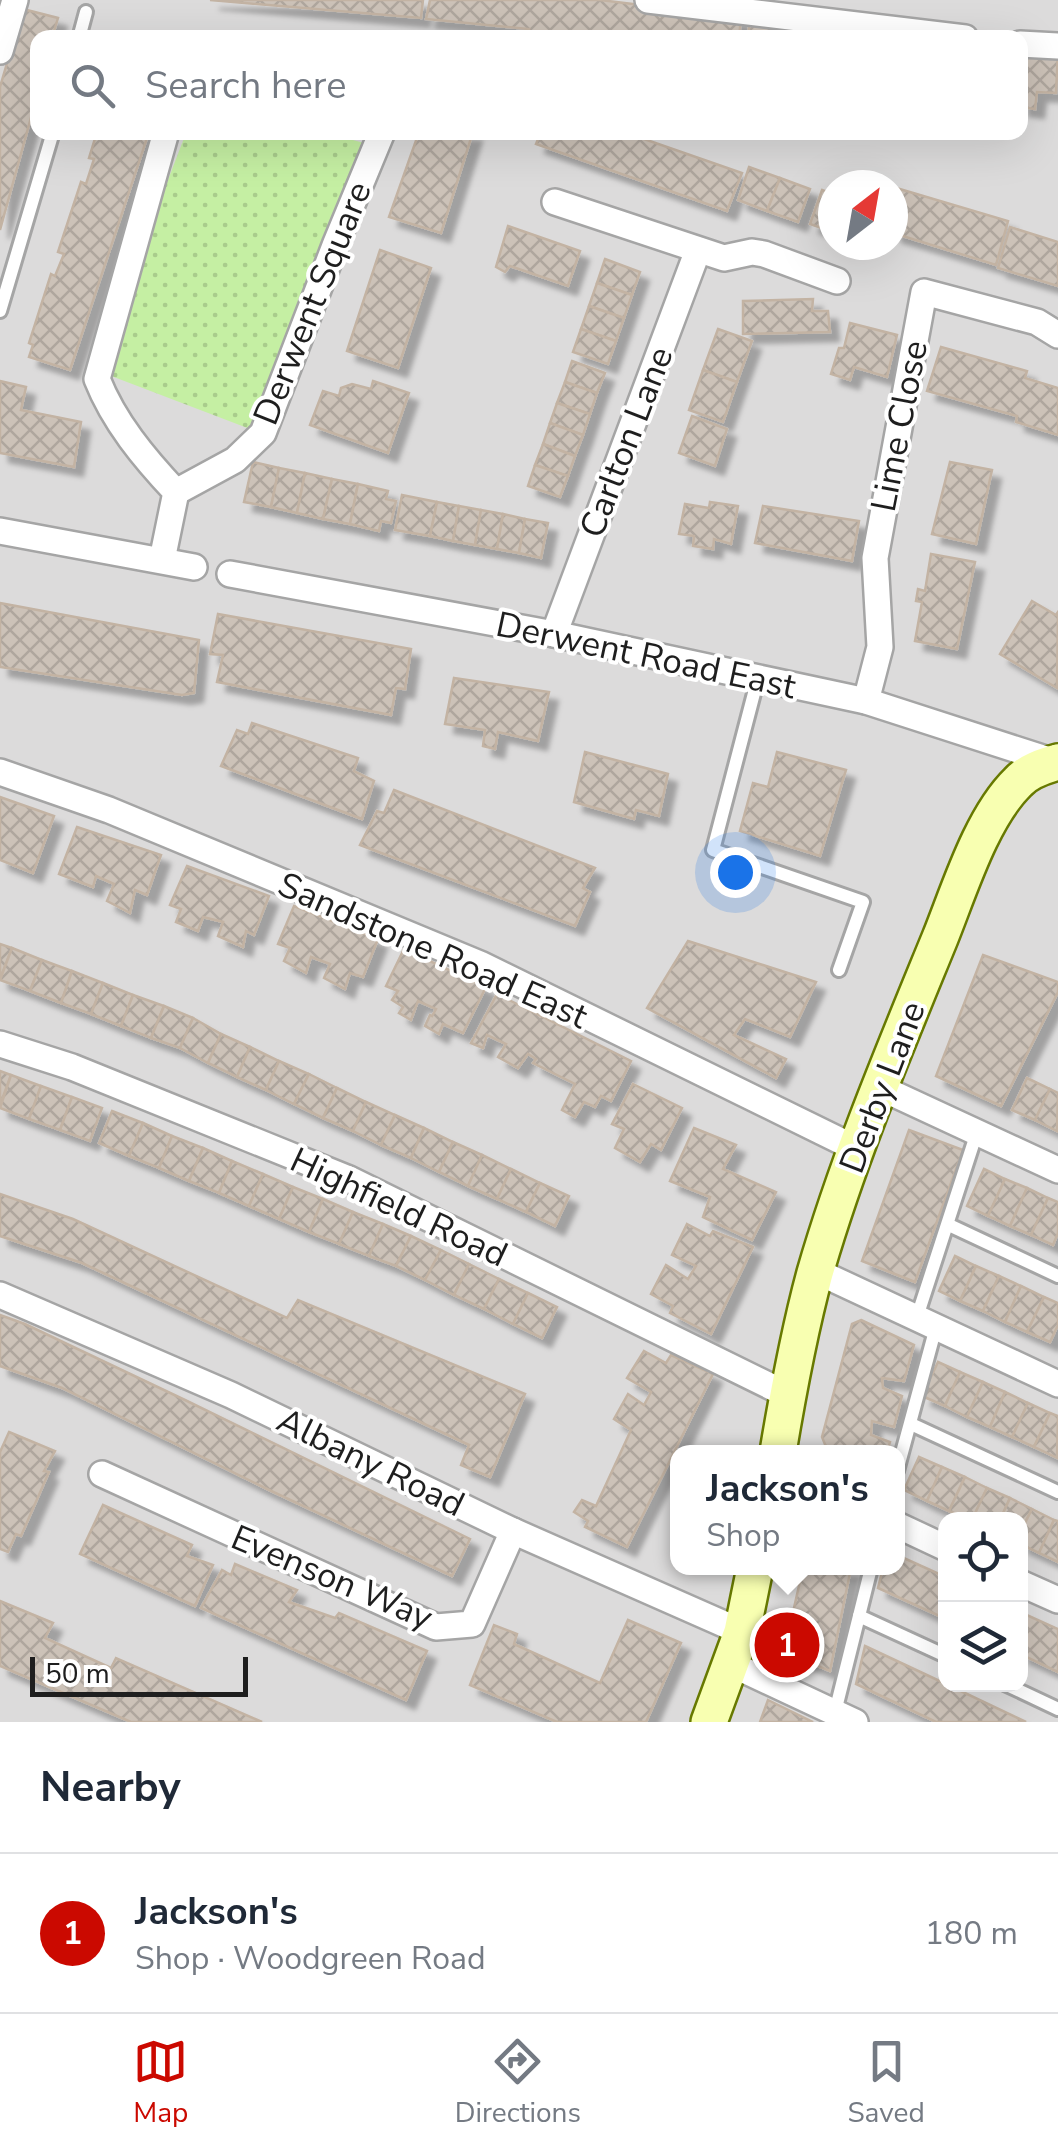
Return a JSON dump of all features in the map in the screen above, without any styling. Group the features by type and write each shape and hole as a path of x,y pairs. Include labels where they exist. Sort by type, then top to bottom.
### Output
{"street":[{"path":"0,51 15,0"},
{"path":"648,0 898,30"},
{"path":"1028,44 1058,46"},
{"path":"162,560 176,492 126,432 96,380 164,140"},
{"name":"Derwent Square","path":"176,492 235,460 263,433 379,140"},
{"path":"555,202 724,258 752,252 764,254 837,281"},
{"name":"Carlton Lane","path":"554,634 698,250"},
{"name":"Lime Close","path":"866,701 880,647 875,558 924,292 1036,322 1058,335"},
{"path":"0,531 194,567"},
{"name":"Derwent Road East","path":"230,574 554,634 866,701 1057,760"},
{"name":"Derby Lane","path":"779,1445 816,1271 880,1087 980,840 1019,780 1057,760"},
{"name":"Sandstone Road East","path":"0,772 109,810 480,964 857,1150"},
{"name":"Highfield Road","path":"0,1044 72,1068 350,1179 788,1395"},
{"path":"880,1087 1058,1170"},
{"path":"816,1271 1058,1384"},
{"name":"Albany Road","path":"0,1294 231,1395 513,1531 736,1648 841,1719"},
{"name":"Evenson Way","path":"102,1474 436,1627 472,1624 513,1531"},
{"path":"905,1529 938,1544"},
{"path":"708,1722 736,1648 753,1575"},
{"path":"1028,1587 1058,1600"}],"lane":[{"path":"81,30 86,12"},
{"path":"0,311 51,140"},
{"path":"758,678 714,850 863,902 838,970"},
{"path":"905,1445 926,1322 977,1132"},
{"path":"949,1225 1058,1276"},
{"path":"911,1424 1058,1492"},
{"path":"841,1719 869,1575"},
{"path":"859,1616 938,1652"},
{"path":"1023,1692 1058,1709"}],"shaded area":[{"path":"0,0 1058,0 1058,1722 0,1722"}],"green space":[{"path":"183,140 364,143 250,429 106,374 153,219"}],"building":[{"path":"210,0 423,0 421,18"},
{"path":"430,0 600,0 741,17 740,30 529,30 426,19"},
{"path":"23,9 58,18 54,30 30,30 30,121 0,230 0,87"},
{"path":"750,19 850,30 749,30"},
{"path":"1028,49 1058,52 1056,93 1037,92 1035,109 1028,108"},
{"path":"95,140 146,140 70,370 29,357 33,345 29,343 51,274 55,276 64,254 58,252 81,182 86,184 94,159 89,158"},
{"path":"416,140 470,140 441,233 389,217"},
{"path":"538,140 647,140 742,173 727,211 536,144"},
{"path":"749,167 780,178 767,211 738,200"},
{"path":"780,178 810,189 798,222 767,211"},
{"path":"908,191 1008,221 996,265 908,238"},
{"path":"818,201 818,227 810,224"},
{"path":"508,226 580,251 568,286 510,266 505,272 496,267"},
{"path":"1010,227 1058,242 1058,286 998,268"},
{"path":"380,250 431,268 398,368 347,351"},
{"path":"605,259 640,272 632,295 597,283"},
{"path":"597,283 632,295 624,318 589,306"},
{"path":"813,299 812,311 828,311 830,332 743,334 743,301"},
{"path":"589,306 624,318 616,341 581,329"},
{"path":"850,323 897,335 887,377 854,367 850,380 831,374 839,348 844,348"},
{"path":"581,329 616,341 608,364 573,352"},
{"path":"718,329 752,341 737,382 703,370"},
{"path":"941,347 1027,371 1025,378 1058,388 1058,435 1016,422 1017,416 927,391"},
{"path":"572,361 605,373 597,393 565,382"},
{"path":"703,370 737,382 723,422 689,410"},
{"path":"0,381 26,387 21,410 81,422 74,467 0,453"},
{"path":"373,381 409,393 388,453 310,425 323,391 339,396 341,388 352,384 371,389"},
{"path":"565,382 597,393 590,414 557,403"},
{"path":"557,403 590,414 583,435 550,423"},
{"path":"692,416 727,429 715,466 679,453"},
{"path":"550,423 583,435 575,456 543,444"},
{"path":"543,444 575,456 568,476 535,465"},
{"path":"253,462 279,468 271,507 244,502"},
{"path":"950,462 992,470 976,544 932,534"},
{"path":"535,465 568,476 560,497 528,486"},
{"path":"279,468 305,473 297,513 271,507"},
{"path":"305,473 332,479 323,519 297,513"},
{"path":"332,479 358,484 350,524 323,519"},
{"path":"358,484 388,491 386,499 396,501 391,523 381,521 379,531 350,524"},
{"path":"402,495 437,502 430,536 395,530"},
{"path":"437,502 459,506 453,541 430,536"},
{"path":"710,502 738,506 731,544 714,539 713,549 693,546 694,536 679,534 685,504 709,508"},
{"path":"459,506 481,510 475,545 453,541"},
{"path":"763,506 859,521 852,561 755,543"},
{"path":"481,510 503,514 497,549 475,545"},
{"path":"503,514 525,519 519,553 497,549"},
{"path":"525,519 548,523 541,558 519,553"},
{"path":"931,554 975,562 957,649 915,641 922,602 916,601 918,589 925,591"},
{"path":"1032,601 1056,615 1058,612 1057,688 1000,654"},
{"path":"0,603 199,640 194,693 182,695 0,667"},
{"path":"218,614 411,649 405,689 396,688 391,715 217,682 223,655 210,654"},
{"path":"454,678 549,692 538,741 498,732 495,749 483,746 485,730 445,724"},
{"path":"252,723 358,758 354,771 374,781 362,819 221,766 237,730 248,734"},
{"path":"585,752 668,774 659,816 636,810 634,819 574,802"},
{"path":"777,752 846,770 820,856 740,831 753,783 768,787"},
{"path":"394,790 595,868 583,888 590,892 575,926 360,845 377,811 384,813"},
{"path":"0,797 54,816 33,873 0,860"},
{"path":"77,827 161,855 147,895 135,890 130,913 107,901 114,884 96,876 93,887 59,874"},
{"path":"187,866 269,896 254,935 246,931 243,947 218,936 223,922 203,917 198,931 176,922 181,909 170,905"},
{"path":"294,906 378,939 363,977 350,973 345,989 324,978 330,964 311,957 306,973 284,961 290,948 278,944"},
{"path":"688,941 816,982 790,1037 745,1019 734,1035 786,1059 776,1078 647,1008"},
{"path":"0,944 12,948 0,979"},
{"path":"12,948 42,960 30,991 0,980"},
{"path":"404,949 486,987 463,1033 443,1024 439,1034 425,1026 436,1009 418,1001 411,1020 399,1013 403,1007 392,1000 398,991 386,986"},
{"path":"983,955 1058,982 1058,992 1001,1106 936,1076"},
{"path":"42,960 72,971 61,1003 30,991"},
{"path":"72,971 103,983 91,1014 61,1003"},
{"path":"103,983 133,995 121,1026 91,1014"},
{"path":"497,994 631,1061 611,1101 601,1096 595,1107 584,1102 575,1117 562,1110 575,1084 533,1063 536,1059 528,1054 518,1068 498,1057 506,1044 487,1035 483,1048 471,1043"},
{"path":"133,995 164,1006 151,1038 121,1026"},
{"path":"164,1006 193,1018 180,1048 151,1038"},
{"path":"193,1018 221,1034 208,1063 180,1048"},
{"path":"221,1034 250,1047 237,1077 208,1063"},
{"path":"250,1047 279,1061 266,1090 237,1077"},
{"path":"279,1061 309,1074 294,1104 266,1090"},
{"path":"0,1071 11,1075 0,1105"},
{"path":"309,1074 337,1088 323,1118 294,1104"},
{"path":"11,1075 41,1086 29,1119 0,1108"},
{"path":"1027,1078 1050,1089 1035,1120 1012,1110"},
{"path":"633,1084 682,1108 661,1150 651,1144 640,1162 615,1148 624,1129 612,1124"},
{"path":"41,1086 72,1097 60,1130 29,1119"},
{"path":"337,1088 366,1102 353,1131 323,1118"},
{"path":"1050,1089 1058,1093 1057,1131 1035,1120"},
{"path":"72,1097 102,1108 90,1141 60,1130"},
{"path":"366,1102 395,1115 381,1145 353,1131"},
{"path":"112,1111 143,1123 129,1156 99,1143"},
{"path":"395,1115 424,1128 411,1158 381,1145"},
{"path":"143,1123 172,1136 159,1168 129,1156"},
{"path":"424,1128 453,1142 439,1172 411,1158"},
{"path":"694,1128 736,1145 723,1169 776,1192 752,1240 703,1217 710,1197 670,1181"},
{"path":"909,1130 963,1150 915,1282 862,1261"},
{"path":"172,1136 203,1148 189,1181 159,1168"},
{"path":"453,1142 482,1155 468,1186 439,1172"},
{"path":"203,1148 232,1161 219,1193 189,1181"},
{"path":"482,1155 511,1169 497,1199 468,1186"},
{"path":"232,1161 263,1174 249,1206 219,1193"},
{"path":"511,1169 540,1183 526,1212 497,1199"},
{"path":"984,1169 1005,1179 988,1216 967,1206"},
{"path":"263,1174 293,1187 279,1219 249,1206"},
{"path":"1005,1179 1027,1188 1010,1226 988,1216"},
{"path":"540,1183 569,1196 555,1226 526,1212"},
{"path":"293,1187 323,1199 309,1232 279,1219"},
{"path":"1027,1188 1048,1198 1031,1235 1010,1226"},
{"path":"0,1194 73,1219 287,1318 298,1300 525,1394 490,1477 461,1465 469,1445 82,1263 0,1236"},
{"path":"1048,1198 1058,1202 1058,1233 1053,1245 1031,1235"},
{"path":"323,1199 353,1212 339,1244 309,1232"},
{"path":"353,1212 383,1224 369,1256 339,1244"},
{"path":"383,1224 411,1236 396,1266 369,1256"},
{"path":"687,1224 710,1236 713,1231 753,1247 711,1334 670,1313 673,1306 651,1294 666,1265 688,1279 696,1266 672,1255"},
{"path":"411,1236 441,1250 425,1280 396,1266"},
{"path":"441,1250 469,1264 454,1295 425,1280"},
{"path":"955,1256 976,1266 960,1301 939,1291"},
{"path":"469,1264 499,1279 484,1309 454,1295"},
{"path":"976,1266 999,1276 983,1311 960,1301"},
{"path":"999,1276 1021,1286 1005,1322 983,1311"},
{"path":"499,1279 528,1293 513,1324 484,1309"},
{"path":"1021,1286 1044,1297 1027,1332 1005,1322"},
{"path":"528,1293 557,1307 542,1338 513,1324"},
{"path":"1044,1297 1058,1303 1058,1325 1050,1342 1027,1332"},
{"path":"0,1315 470,1539 452,1576 62,1388 0,1366"},
{"path":"861,1320 914,1345 904,1381 882,1378 883,1388 902,1396 894,1427 872,1421 871,1435 890,1442 889,1445 825,1445 822,1437 852,1324"},
{"path":"644,1351 666,1363 671,1355 713,1374 678,1445 670,1445 670,1460 627,1547 585,1527 588,1521 574,1512 582,1500 596,1506 631,1430 614,1419 628,1394 644,1405 651,1392 627,1378"},
{"path":"938,1362 960,1372 945,1406 922,1396"},
{"path":"960,1372 983,1382 967,1417 945,1406"},
{"path":"983,1382 1005,1392 990,1427 967,1417"},
{"path":"1005,1392 1028,1403 1012,1437 990,1427"},
{"path":"1028,1403 1050,1413 1034,1447 1012,1437"},
{"path":"1050,1413 1058,1416 1057,1458 1034,1447"},
{"path":"9,1432 55,1451 21,1536 16,1534 8,1552 0,1549 0,1452"},
{"path":"919,1457 942,1467 927,1501 905,1488"},
{"path":"942,1467 965,1477 949,1511 927,1501"},
{"path":"965,1477 987,1488 976,1512 949,1511"},
{"path":"987,1488 1010,1498 1004,1512 976,1512"},
{"path":"1010,1498 1032,1509 1028,1517 1028,1512 1004,1512"},
{"path":"103,1505 192,1545 187,1556 213,1565 195,1606 80,1554"},
{"path":"1032,1509 1054,1520 1039,1553 1028,1548 1028,1517"},
{"path":"1054,1520 1058,1521 1058,1562 1039,1553"},
{"path":"905,1559 938,1573 938,1615 878,1588 881,1575 905,1575"},
{"path":"235,1564 297,1590 289,1602 335,1618 339,1613 427,1651 406,1700 201,1608 222,1570 231,1575"},
{"path":"801,1575 850,1575 830,1671 793,1656 787,1639"},
{"path":"0,1601 53,1623 45,1638 111,1668 116,1658 262,1722 131,1722 0,1666"},
{"path":"1028,1616 1058,1629 1058,1672 1028,1658"},
{"path":"628,1620 681,1643 646,1722 557,1722 470,1685 494,1625 517,1634 514,1644 600,1683"},
{"path":"865,1646 938,1680 938,1692 962,1692 1026,1722 936,1722 856,1684"},
{"path":"768,1700 813,1722 760,1722"}],"place":[{"name":"Jackson's","path":"787,1645"}]}
